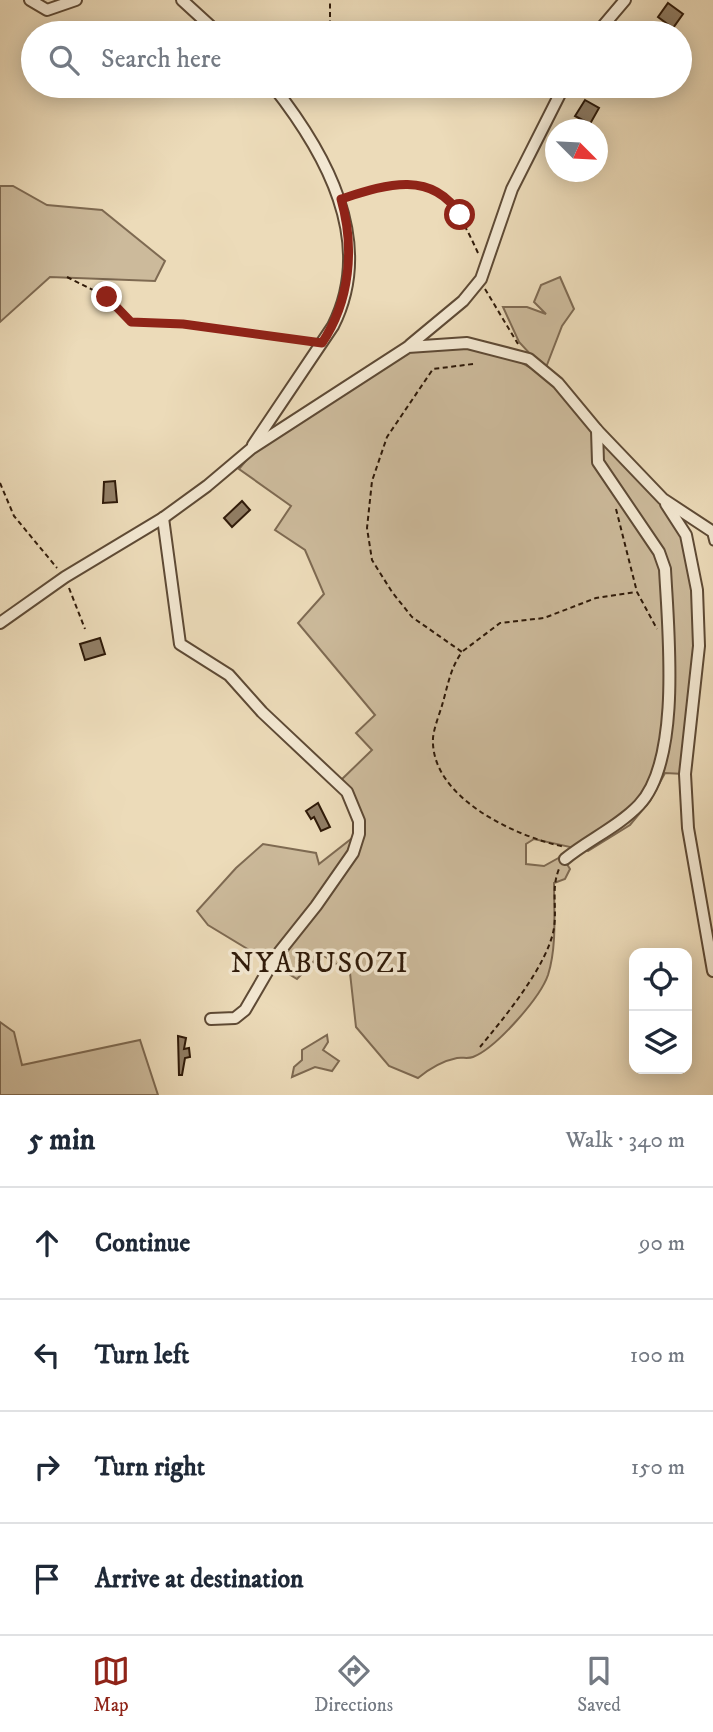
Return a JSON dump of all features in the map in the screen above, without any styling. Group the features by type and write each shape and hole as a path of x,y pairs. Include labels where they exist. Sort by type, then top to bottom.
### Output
{"street":[{"path":"30,0 47,10 76,0"},
{"path":"182,0 205,21"},
{"path":"607,21 625,0"},
{"path":"252,448 342,309 346,285 346,237 341,199 305,127 282,98"},
{"path":"0,623 65,577 163,518 252,448 408,347 463,301 475,289 485,268 512,189 558,98"},
{"path":"408,347 467,343 529,359 558,383 597,430 663,499 712,534"},
{"path":"565,859 638,806 649,789 665,740 669,647 665,569 659,552 598,462 597,430"},
{"path":"663,499 686,535 697,590 699,646 685,774 688,828 713,971"},
{"path":"163,518 180,644 234,680 262,712 348,793 359,821 359,834 353,853 316,906 276,955 245,1010 235,1018 211,1019"}],"path":[{"path":"330,0 330,21"},
{"path":"341,199 362,195 386,184 412,185 435,191 455,207 485,268"},
{"path":"67,277 111,299 131,322 183,324 322,343"},
{"path":"484,286 513,339 529,359"},
{"path":"462,652 412,617 392,592 372,560 367,528 372,481 387,437 414,392 433,369 473,364"},
{"path":"0,482 14,516 65,577 85,629"},
{"path":"616,509 637,592 669,647"},
{"path":"576,850 513,832 469,804 449,782 437,761 433,738 454,663 462,652 500,623 544,618 596,598 637,592"},
{"path":"480,1047 525,989 540,964 554,929 554,880 565,859"}],"shaded area":[{"path":"0,186 13,186 47,205 102,210 165,261 155,281 50,277 0,322"},
{"path":"560,277 574,309 562,326 545,370 519,342 503,307 527,307 546,314 534,302 541,285"},
{"path":"458,344 497,348 549,379 651,489 685,534 697,590 698,645 684,774 665,773 650,801 630,825 588,851 534,839 526,844 526,864 544,866 562,856 570,869 565,879 554,883 554,941 548,975 527,1009 493,1044 473,1057 441,1063 418,1078 389,1066 356,1027 350,973 321,954 297,979 208,925 197,911 236,868 263,844 316,853 319,864 356,835 353,808 338,783 372,750 356,733 375,715 298,623 324,594 305,550 275,530 291,506 239,469 253,452 407,352"},
{"path":"0,1022 14,1032 22,1065 140,1040 158,1095 0,1095"},
{"path":"327,1035 328,1042 323,1050 339,1061 332,1071 315,1067 292,1077 294,1067 302,1060 302,1050"}],"building":[{"path":"668,3 683,14 678,21 663,21 658,17"},
{"path":"585,100 599,108 593,119 575,116"},
{"path":"115,481 117,502 103,503 104,482"},
{"path":"242,501 250,510 232,527 224,518"},
{"path":"100,638 105,654 85,660 80,644"},
{"path":"318,803 330,827 321,831 314,817 311,819 306,811"},
{"path":"178,1036 186,1038 184,1049 189,1048 190,1057 185,1058 182,1075 179,1075"}],"district":[{"name":"NYABUSOZI","path":"320,963"}],"route":[{"path":"107,297 131,322 183,324 240,334 322,343 342,309 346,285 348,262 341,199 362,195 381,185 412,185 440,194 460,215"}]}
